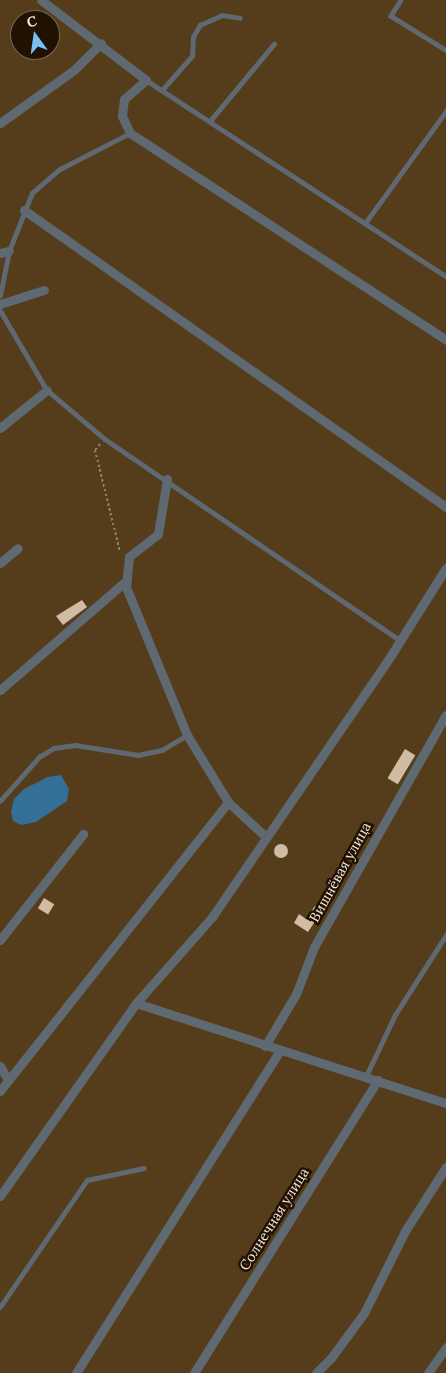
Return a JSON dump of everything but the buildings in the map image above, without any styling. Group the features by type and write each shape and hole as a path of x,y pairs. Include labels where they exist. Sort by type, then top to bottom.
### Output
{"street":[{"path":"41,0 101,43 146,80 124,99 122,116 130,134 446,340"},
{"path":"0,123 74,70 101,43"},
{"path":"24,210 446,507"},
{"path":"0,304 44,290"},
{"path":"0,428 47,390"},
{"path":"167,479 158,534 129,557 126,587 187,736 228,802 266,837"},
{"path":"0,563 18,548"},
{"path":"0,1196 136,1004 212,917 401,640 446,568"},
{"path":"0,690 127,580"},
{"name":"Вишнёвая улица","path":"265,1046 296,994 314,947 446,715"},
{"path":"0,1091 228,802"},
{"path":"0,940 83,834"},
{"path":"136,1004 446,1103"},
{"path":"76,1373 280,1050"},
{"path":"0,1066 8,1080"},
{"name":"Солнечная улица","path":"194,1373 378,1080"},
{"path":"316,1373 331,1358 364,1313 405,1231 446,1167"},
{"path":"428,1373 446,1346"}],"lane":[{"path":"401,0 391,16 446,50"},
{"path":"162,90 192,56 193,37 200,25 222,15 240,18"},
{"path":"210,121 274,44"},
{"path":"146,80 446,276"},
{"path":"366,222 446,111"},
{"path":"0,296 5,252 32,193 60,169 130,134"},
{"path":"0,310 47,390 105,439 167,479 401,640"},
{"path":"0,801 39,757 54,748 75,745 138,755 162,750 187,736"},
{"path":"366,1076 395,1015 446,935"},
{"path":"0,1307 87,1180 144,1168"}],"path":[{"path":"105,439 95,450 122,557 128,566"}],"shaded area":[{"path":"0,0 446,0 446,1373 0,1373"}],"water":[{"path":"61,775 69,789 67,801 36,822 21,825 13,821 11,811 14,799 24,789 48,777"}]}
